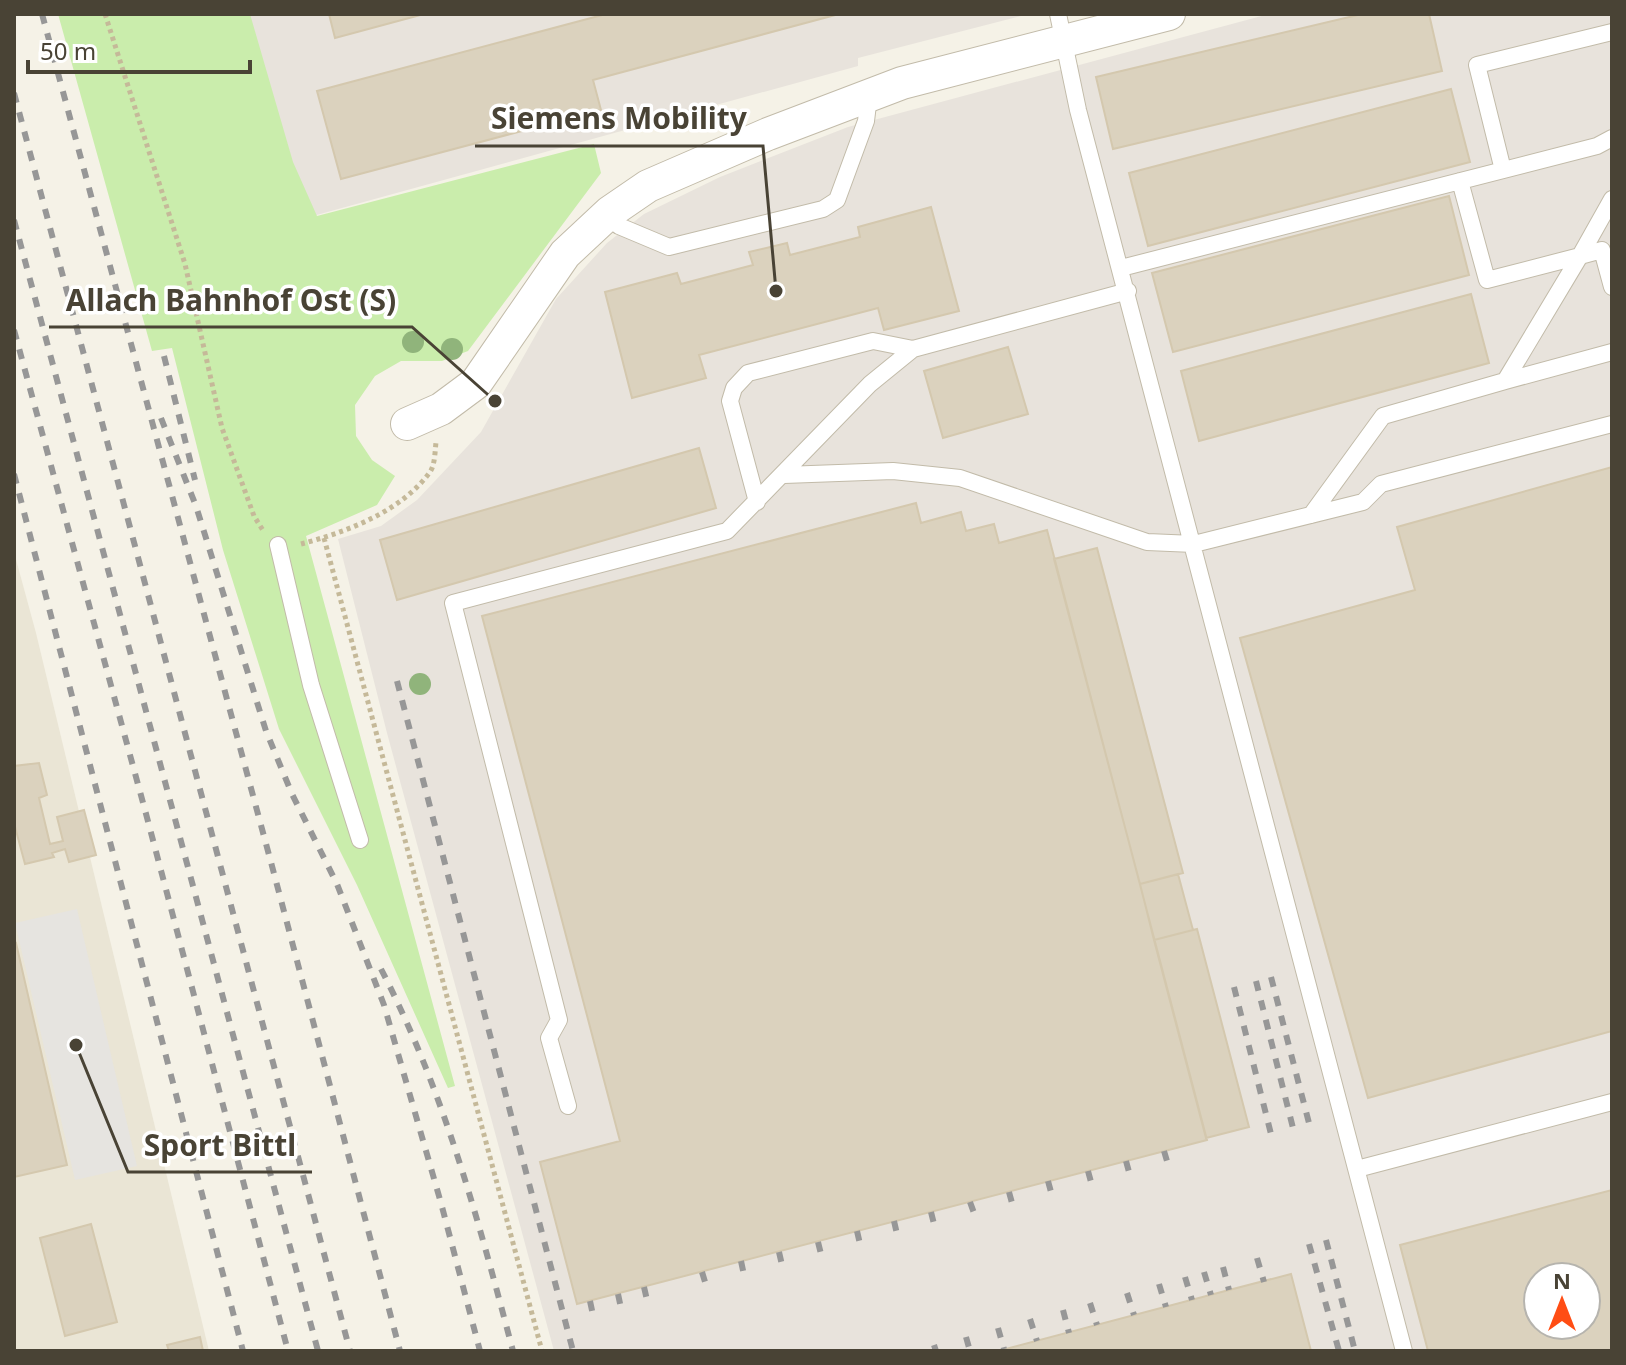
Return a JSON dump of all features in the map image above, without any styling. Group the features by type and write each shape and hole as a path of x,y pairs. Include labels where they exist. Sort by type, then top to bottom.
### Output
{"street":[{"path":"407,424 441,409 476,383 565,254 606,216 648,186 768,134 1061,28 1169,14"}],"lane":[{"path":"1061,28 1078,110 1404,1351"},
{"path":"1503,170 1477,65 1612,32"},
{"path":"606,216 619,226 669,247 823,209 837,200 866,121 869,96"},
{"path":"1121,268 1597,146 1612,138"},
{"path":"1460,181 1487,280 1602,250 1612,287"},
{"path":"1505,381 1612,199"},
{"path":"568,1106 549,1038 559,1020 453,603 727,531 870,384 913,349 1128,291"},
{"path":"757,502 730,401 734,388 748,373 873,341 913,349"},
{"path":"1311,515 1383,416 1612,352"},
{"path":"784,475 893,471 960,478 1147,542 1194,544 1363,502 1381,484 1612,424"},
{"path":"278,545 311,685 360,840"},
{"path":"1357,1169 1612,1102"}],"path":[{"path":"105,14 185,264 222,428 254,516 264,533 278,545 296,545 324,538 374,518 396,505 432,470 441,409"},
{"path":"324,538 542,1351"}],"shaded area":[{"path":"241,14 1029,14 858,58 858,66 302,219"},
{"path":"1269,14 1612,14 1612,1351 554,1351 387,733 338,539 381,526 417,500 481,432 556,299 607,243 644,214 720,177 848,127"},
{"path":"14,552 36,633 209,1351 14,1351"},
{"path":"77,909 137,1166 75,1180 15,923"}],"green space":[{"path":"58,14 250,14 293,162 317,216 594,144 601,173 468,351 442,361 401,361 375,376 355,405 356,436 372,460 395,476 377,505 306,536 455,1086 448,1088 357,885 279,729 223,550 172,348 152,351"}],"building":[{"path":"329,14 424,14 335,38"},
{"path":"606,14 839,14 593,80 601,110 341,179 317,91"},
{"path":"1362,14 1429,14 1442,71 1113,149 1096,77"},
{"path":"1451,89 1470,162 1148,246 1129,173"},
{"path":"1449,196 1469,275 1173,352 1152,273"},
{"path":"931,207 959,311 884,330 878,308 699,355 706,378 632,398 605,292 677,273 681,284 753,265 749,252 787,243 790,255 860,237 858,227"},
{"path":"1471,294 1489,363 1199,441 1181,371"},
{"path":"1008,347 1028,414 943,438 924,371"},
{"path":"699,448 716,508 397,600 380,540"},
{"path":"1612,467 1612,1031 1368,1098 1240,638 1415,590 1397,527"},
{"path":"916,503 921,523 961,512 966,531 994,524 999,543 1047,530 1207,1140 577,1304 540,1162 620,1141 482,616"},
{"path":"1097,548 1183,873 1140,884 1054,559"},
{"path":"39,763 47,795 39,798 50,844 63,841 57,817 84,810 96,855 69,862 65,849 52,853 54,857 25,864 14,823 14,766"},
{"path":"1178,874 1193,930 1154,940 1140,884"},
{"path":"1197,929 1249,1127 1206,1138 1154,940"},
{"path":"14,944 67,1165 14,1177"},
{"path":"1612,1190 1612,1351 1428,1351 1400,1245"},
{"path":"91,1224 117,1322 65,1336 40,1238"},
{"path":"1291,1274 1311,1351 998,1351 1229,1290"},
{"path":"200,1337 203,1351 169,1351 167,1345"}],"railway":[{"path":"42,14 400,1351"},
{"path":"14,93 350,1351"},
{"path":"14,220 318,1351"},
{"path":"14,330 288,1351"},
{"path":"164,356 195,480"},
{"path":"161,418 196,506 266,731 292,794 337,884 384,1005 480,1351"},
{"path":"14,474 243,1351"},
{"path":"397,681 573,1351"},
{"path":"381,969 423,1062 458,1156 513,1351"},
{"path":"1271,977 1309,1123"},
{"path":"1256,981 1293,1128"},
{"path":"1234,987 1271,1134"},
{"path":"1164,1151 1167,1161"},
{"path":"1126,1161 1129,1172"},
{"path":"1088,1171 1091,1182"},
{"path":"1048,1181 1051,1192"},
{"path":"1009,1192 1012,1203"},
{"path":"970,1202 974,1213"},
{"path":"931,1212 934,1224"},
{"path":"894,1221 897,1234"},
{"path":"857,1231 860,1244"},
{"path":"1326,1240 1355,1351"},
{"path":"818,1242 821,1254"},
{"path":"1309,1244 1339,1351"},
{"path":"779,1252 782,1265"},
{"path":"1257,1258 1264,1282"},
{"path":"741,1261 744,1275"},
{"path":"1223,1267 1229,1290"},
{"path":"702,1272 706,1285"},
{"path":"1204,1272 1211,1295"},
{"path":"1185,1277 1192,1300"},
{"path":"1159,1284 1166,1307"},
{"path":"644,1287 647,1300"},
{"path":"1127,1293 1134,1315"},
{"path":"618,1294 621,1308"},
{"path":"590,1301 593,1315"},
{"path":"1090,1303 1097,1325"},
{"path":"1063,1310 1069,1333"},
{"path":"1030,1319 1037,1341"},
{"path":"998,1328 1004,1349"},
{"path":"966,1337 970,1351"},
{"path":"934,1345 936,1351"}],"place":[{"name":"Siemens Mobility","path":"776,291"},
{"name":"Allach Bahnhof Ost (S)","path":"495,401"},
{"name":"Sport Bittl","path":"76,1045"}]}
